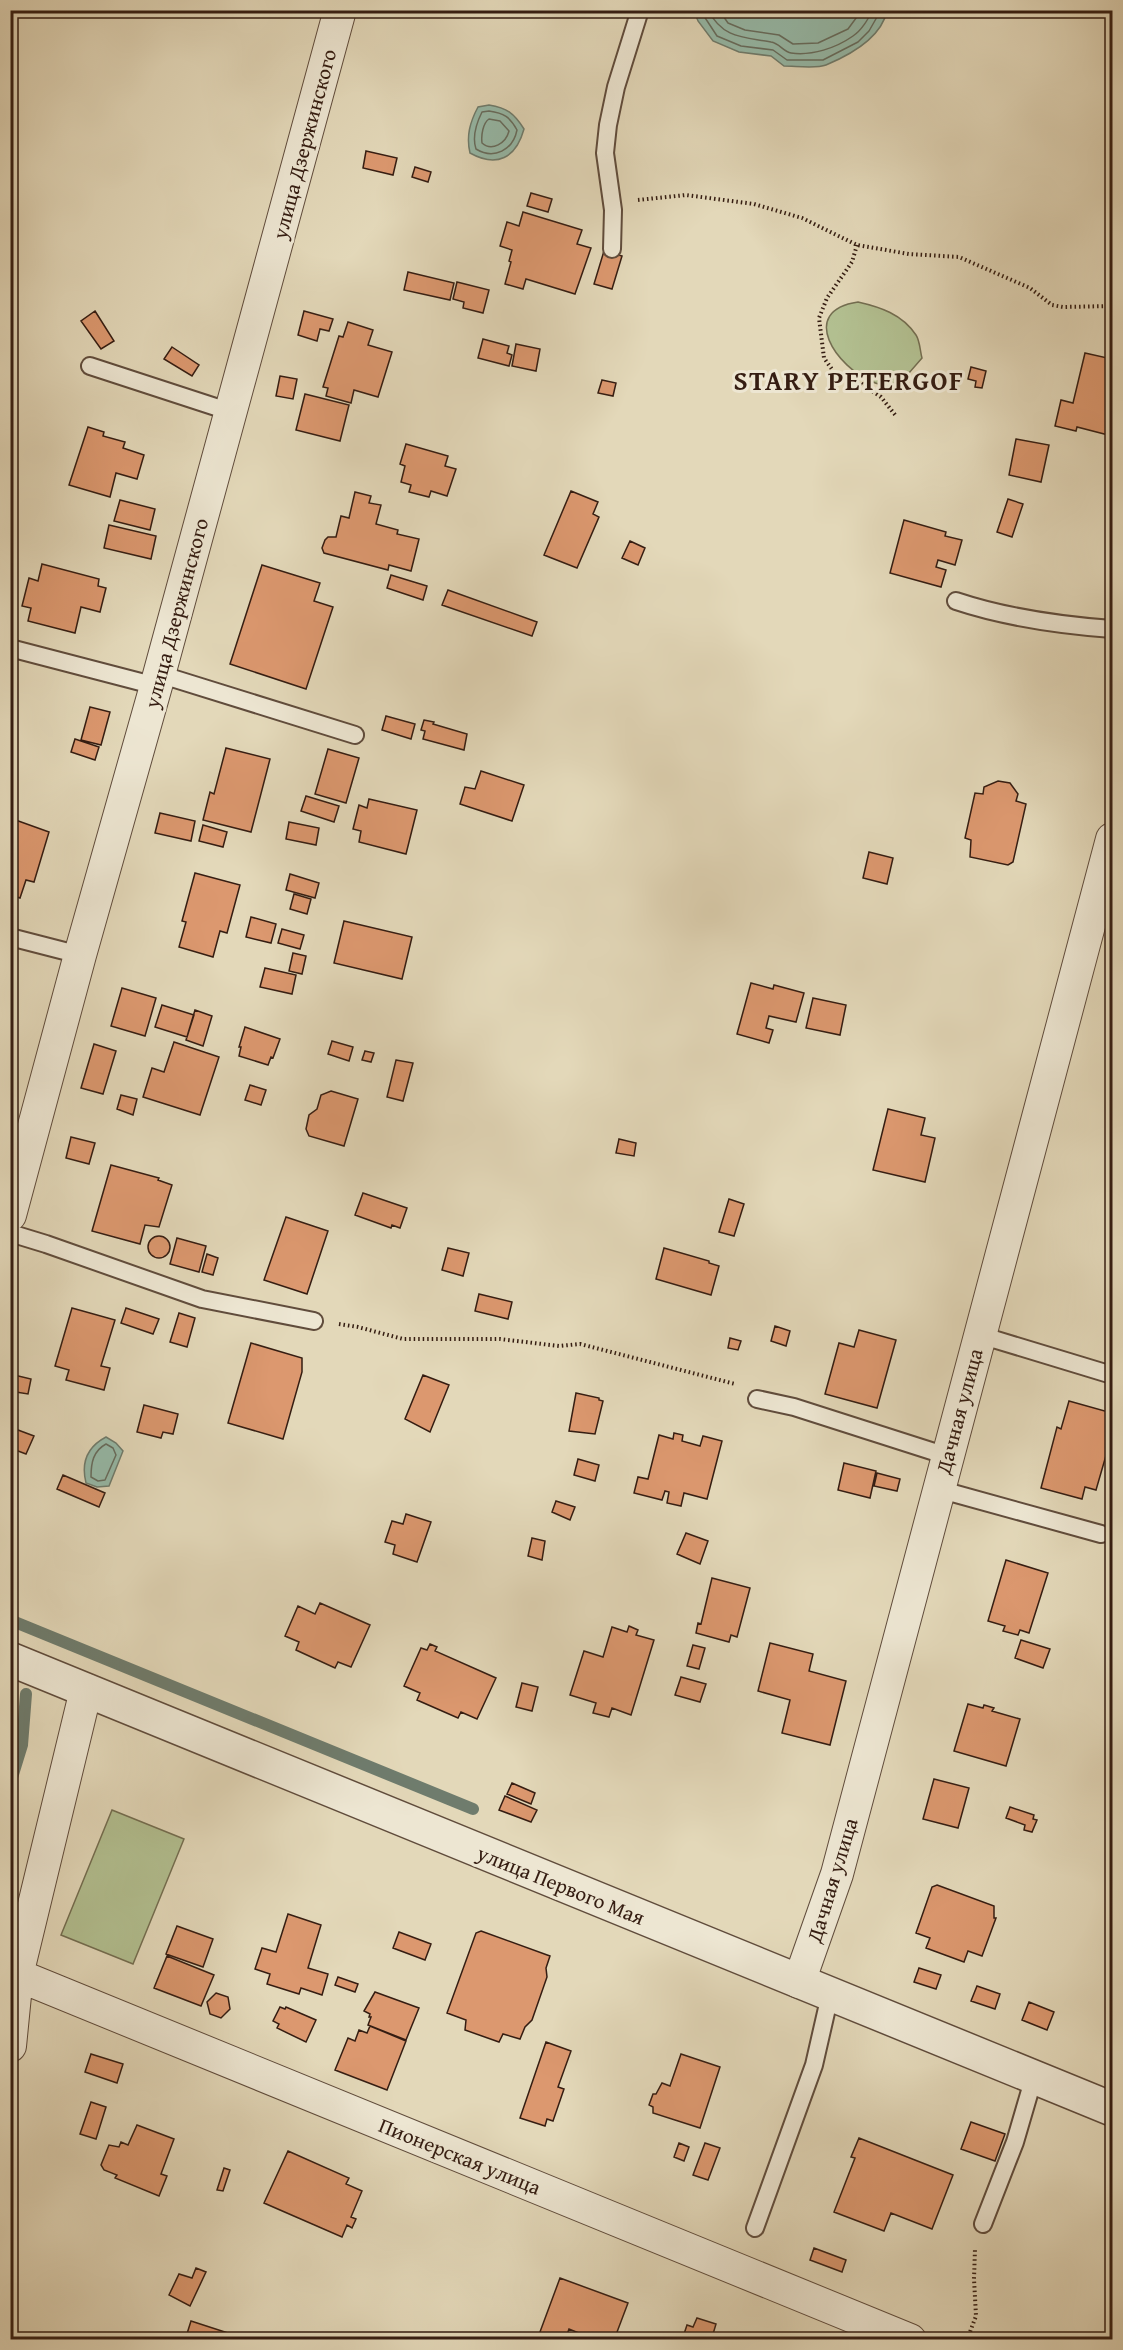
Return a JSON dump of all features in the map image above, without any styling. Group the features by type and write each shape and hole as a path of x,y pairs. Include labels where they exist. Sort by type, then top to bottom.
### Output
{"street":[{"name":"улица Дзержинского","path":"10,1215 340,10"},
{"name":"Дачная улица","path":"799,1982 837,1874 980,1335 1102,919 1113,838"},
{"name":"улица Первого Мая","path":"10,1659 1113,2109"},
{"path":"10,2046 14,1973 86,1690"},
{"name":"Пионерская улица","path":"14,1973 910,2340"}],"lane":[{"path":"612,249 611,200 604,153 616,87 640,10"},
{"path":"90,366 231,412"},
{"path":"956,601 992,613 1032,621 1113,629"},
{"path":"10,648 158,680 355,735"},
{"path":"10,937 80,954"},
{"path":"10,1233 202,1299 314,1321"},
{"path":"980,1335 1113,1375"},
{"path":"757,1399 794,1407 947,1456"},
{"path":"938,1489 1101,1534"},
{"path":"755,2228 814,2065 830,1995"},
{"path":"983,2224 1015,2142 1034,2077"}],"path":[{"path":"611,200 686,195 754,204 802,218 857,245 909,254 959,257 1030,288 1052,305 1063,307 1113,306"},
{"path":"857,245 852,262 827,298 819,318 824,358 836,375 859,382 881,397 896,416"},
{"path":"314,1321 358,1327 403,1339 500,1339 559,1346 580,1344 682,1369 746,1388 757,1399"},
{"path":"967,2340 976,2316 975,2250 983,2224"}],"shaded area":[{"path":"858,302 882,309 897,317 917,337 922,358 909,373 891,385 877,384 860,375 836,353 829,340 826,328 830,316 840,307"},
{"path":"112,1810 184,1839 133,1964 61,1935"}],"water":[{"path":"694,10 887,11 884,21 863,44 826,65 811,67 784,66 771,56 739,52 713,41 698,21"},
{"path":"489,105 510,112 524,129 511,153 497,160 489,160 470,153 468,141 469,129 478,107"},
{"path":"106,1437 123,1451 109,1486 97,1487 86,1483 85,1462 94,1446"}],"building":[{"path":"366,151 397,158 393,175 363,168"},
{"path":"415,167 431,172 428,182 412,177"},
{"path":"531,193 552,199 548,212 527,206"},
{"path":"523,212 582,230 577,244 591,248 575,294 526,279 523,289 505,284 512,250 500,246 507,222 519,226"},
{"path":"604,251 622,256 612,289 594,284"},
{"path":"408,272 454,283 450,300 404,290"},
{"path":"457,282 489,290 483,313 463,308 464,302 453,299"},
{"path":"95,311 114,341 101,349 81,321"},
{"path":"304,311 333,319 329,331 320,329 317,341 298,335"},
{"path":"348,322 373,330 368,345 392,352 378,397 354,390 351,403 326,396 328,388 323,387 339,336 343,337"},
{"path":"483,339 509,346 507,353 512,355 509,366 478,358"},
{"path":"516,344 540,349 536,371 512,366"},
{"path":"172,347 199,365 192,376 164,359"},
{"path":"1085,353 1112,359 1112,436 1077,427 1076,431 1055,426 1061,400 1073,403"},
{"path":"971,367 986,371 982,388 975,387 976,381 968,379"},
{"path":"280,376 297,379 293,399 276,396"},
{"path":"602,380 616,383 613,396 598,393"},
{"path":"305,394 349,405 340,441 296,430"},
{"path":"88,427 104,432 103,436 125,442 123,448 144,455 137,479 116,473 110,497 69,485"},
{"path":"1016,439 1049,445 1041,482 1009,475"},
{"path":"406,444 448,456 445,466 456,469 447,496 431,491 429,497 409,492 411,485 401,482 405,466 400,464"},
{"path":"571,491 598,502 593,514 599,517 577,568 544,555"},
{"path":"355,492 371,496 369,503 381,505 376,524 398,530 397,534 419,539 411,571 389,565 388,570 324,553 322,548 325,540 328,537 336,537 341,516 349,518"},
{"path":"1008,499 1023,504 1012,537 997,532"},
{"path":"120,500 155,509 150,530 114,521"},
{"path":"904,520 946,532 945,536 962,540 955,565 938,560 936,567 946,570 941,587 890,573"},
{"path":"109,525 156,536 151,559 104,548"},
{"path":"630,541 645,548 638,565 622,558"},
{"path":"42,564 99,579 98,586 106,588 100,612 81,607 75,633 28,621 31,608 22,606 29,578 38,581"},
{"path":"262,565 320,583 314,601 333,607 306,689 230,664"},
{"path":"391,575 427,586 423,600 387,588"},
{"path":"448,590 537,622 532,636 442,605"},
{"path":"90,707 110,712 101,745 81,740"},
{"path":"386,716 415,724 411,739 382,730"},
{"path":"424,720 467,734 464,750 423,739 425,731 421,730"},
{"path":"75,739 99,747 95,760 71,752"},
{"path":"226,748 270,759 251,832 203,820 210,792 214,794"},
{"path":"328,749 359,758 346,803 315,794"},
{"path":"481,771 524,785 512,821 460,804 465,787 475,789"},
{"path":"998,781 1010,783 1018,794 1016,801 1026,804 1013,862 1008,865 970,857 971,840 965,838 975,793 983,794 984,787"},
{"path":"306,796 339,806 334,822 301,811"},
{"path":"369,799 417,810 406,854 359,842 361,831 353,829 359,805 367,808"},
{"path":"160,813 195,821 191,841 155,833"},
{"path":"10,818 49,832 34,882 26,880 20,898 10,895"},
{"path":"289,822 319,828 316,845 286,839"},
{"path":"203,825 227,832 223,847 199,841"},
{"path":"869,852 893,858 887,884 863,878"},
{"path":"195,873 240,885 227,933 220,931 213,957 179,947 186,922 182,921"},
{"path":"290,874 319,883 315,898 286,890"},
{"path":"294,894 311,899 307,914 290,909"},
{"path":"251,917 276,924 271,943 246,937"},
{"path":"344,921 412,937 402,979 334,963"},
{"path":"282,929 304,935 300,949 278,943"},
{"path":"293,953 306,956 302,974 289,971"},
{"path":"265,968 296,975 292,994 260,987"},
{"path":"751,983 773,989 774,985 804,993 796,1022 769,1016 766,1028 773,1030 769,1043 737,1034"},
{"path":"122,988 156,998 145,1036 111,1026"},
{"path":"813,998 846,1005 840,1035 806,1028"},
{"path":"162,1005 194,1015 187,1037 155,1027"},
{"path":"195,1010 212,1016 203,1046 186,1040"},
{"path":"245,1027 280,1039 268,1065 239,1056 241,1047 239,1047"},
{"path":"332,1041 353,1047 349,1061 328,1054"},
{"path":"174,1042 219,1057 200,1115 143,1097 152,1068 164,1072"},
{"path":"94,1044 116,1051 103,1094 81,1088"},
{"path":"365,1051 374,1053 371,1062 362,1060"},
{"path":"396,1060 413,1063 403,1101 387,1097"},
{"path":"250,1085 266,1090 261,1105 245,1100"},
{"path":"331,1091 358,1099 344,1146 309,1136 306,1129 309,1115 317,1109 321,1095"},
{"path":"121,1095 137,1099 133,1115 117,1109"},
{"path":"888,1109 925,1118 921,1135 935,1138 925,1182 873,1170"},
{"path":"71,1137 95,1143 89,1164 66,1158"},
{"path":"619,1139 636,1143 634,1156 616,1153"},
{"path":"111,1165 159,1178 158,1180 172,1185 159,1227 145,1225 140,1244 92,1231"},
{"path":"363,1193 407,1208 400,1228 392,1225 391,1228 355,1215"},
{"path":"729,1199 744,1204 734,1236 719,1232"},
{"path":"286,1217 328,1231 307,1294 264,1280"},
{"path":"159,1236 167,1239 170,1247 167,1255 159,1258 151,1255 148,1247 151,1239"},
{"path":"177,1238 206,1246 199,1272 170,1264"},
{"path":"448,1248 469,1253 463,1276 442,1270"},
{"path":"664,1248 719,1266 711,1295 656,1279"},
{"path":"207,1254 218,1258 213,1275 202,1272"},
{"path":"479,1294 512,1302 508,1319 475,1311"},
{"path":"72,1308 115,1320 101,1366 110,1368 104,1390 66,1380 69,1370 55,1366"},
{"path":"126,1308 159,1319 153,1334 121,1323"},
{"path":"179,1313 195,1318 187,1347 170,1342"},
{"path":"775,1326 790,1331 786,1346 771,1341"},
{"path":"859,1330 896,1340 877,1408 825,1394 839,1343 854,1347"},
{"path":"730,1338 741,1341 738,1350 728,1348"},
{"path":"251,1343 302,1358 302,1372 283,1439 228,1423"},
{"path":"10,1374 31,1379 28,1394 10,1391"},
{"path":"423,1375 449,1385 430,1432 405,1419"},
{"path":"576,1393 603,1401 595,1434 569,1431"},
{"path":"1069,1401 1112,1413 1112,1454 1107,1452 1096,1490 1085,1487 1082,1499 1041,1488 1057,1427 1061,1429"},
{"path":"144,1405 178,1414 173,1434 163,1432 161,1438 137,1432"},
{"path":"10,1427 34,1436 26,1454 10,1448"},
{"path":"674,1433 683,1435 682,1441 700,1446 703,1436 722,1441 707,1499 684,1493 681,1506 667,1503 669,1492 665,1491 662,1500 634,1493 638,1477 648,1479 659,1435 673,1439"},
{"path":"578,1459 599,1465 595,1481 574,1475"},
{"path":"844,1463 876,1471 870,1498 838,1490"},
{"path":"877,1473 900,1479 897,1491 874,1486"},
{"path":"63,1475 105,1493 99,1507 57,1489"},
{"path":"556,1501 575,1507 570,1520 552,1512"},
{"path":"406,1514 431,1522 417,1562 393,1554 395,1545 385,1542 392,1521 403,1524"},
{"path":"686,1533 708,1541 700,1564 677,1554"},
{"path":"532,1538 545,1541 542,1560 528,1556"},
{"path":"1006,1560 1048,1573 1029,1633 1020,1630 1018,1635 1003,1631 1005,1626 988,1621"},
{"path":"712,1578 750,1588 737,1637 731,1635 729,1642 696,1633 698,1623 701,1624"},
{"path":"320,1603 370,1625 351,1667 338,1662 335,1668 296,1650 299,1642 285,1636 298,1606 315,1614"},
{"path":"629,1626 638,1630 636,1635 654,1640 631,1715 612,1708 609,1717 593,1713 596,1703 570,1695 584,1651 603,1657 612,1627 627,1632"},
{"path":"1021,1640 1050,1649 1043,1668 1015,1658"},
{"path":"770,1643 813,1654 809,1671 846,1681 830,1745 782,1733 790,1700 758,1691"},
{"path":"430,1644 437,1647 435,1651 496,1678 477,1719 461,1712 458,1718 417,1700 420,1693 404,1686 421,1648 427,1650"},
{"path":"693,1645 705,1648 699,1669 687,1666"},
{"path":"681,1677 706,1684 700,1702 675,1695"},
{"path":"522,1683 538,1687 532,1711 516,1707"},
{"path":"968,1704 983,1708 984,1705 994,1708 992,1711 1020,1719 1006,1766 954,1751"},
{"path":"934,1779 969,1788 958,1828 923,1819"},
{"path":"512,1783 535,1793 531,1804 507,1794"},
{"path":"505,1796 537,1810 531,1822 499,1810"},
{"path":"1010,1807 1034,1815 1033,1819 1037,1820 1032,1832 1024,1830 1025,1825 1006,1818"},
{"path":"937,1885 994,1906 994,1918 996,1918 982,1956 968,1951 964,1962 926,1948 930,1938 916,1933 932,1887"},
{"path":"288,1914 321,1925 308,1968 328,1974 322,1995 301,1988 299,1994 267,1984 270,1974 255,1969 262,1948 276,1952"},
{"path":"177,1926 213,1939 203,1967 166,1954"},
{"path":"481,1931 550,1956 546,1968 547,1977 532,2020 525,2027 520,2039 503,2034 499,2042 465,2030 466,2020 447,2013 476,1933"},
{"path":"399,1932 431,1944 425,1960 393,1948"},
{"path":"167,1956 214,1975 201,2006 154,1988"},
{"path":"919,1968 941,1975 936,1989 914,1982"},
{"path":"338,1977 358,1984 355,1992 335,1985"},
{"path":"977,1986 1000,1994 995,2009 971,2001"},
{"path":"375,1992 419,2008 406,2040 368,2025 371,2017 364,2011"},
{"path":"216,1993 228,1997 230,2009 221,2018 210,2014 207,2002"},
{"path":"1029,2002 1054,2012 1047,2030 1022,2020"},
{"path":"280,2007 285,2009 286,2007 316,2020 306,2042 277,2028 279,2024 273,2021"},
{"path":"370,2026 406,2041 387,2090 335,2070 348,2038 355,2041 359,2030 367,2033"},
{"path":"546,2042 571,2051 558,2087 564,2089 553,2121 547,2119 545,2126 520,2118"},
{"path":"91,2054 123,2064 117,2083 85,2072"},
{"path":"681,2054 720,2067 700,2128 653,2113 653,2107 649,2105 653,2094 656,2094 662,2083 670,2086"},
{"path":"91,2102 106,2107 96,2139 80,2134"},
{"path":"971,2122 1005,2134 995,2161 961,2149"},
{"path":"137,2125 174,2139 161,2174 167,2176 159,2196 115,2178 117,2175 104,2170 101,2165 109,2145 119,2147 121,2142 128,2145"},
{"path":"859,2138 953,2175 932,2229 891,2213 884,2231 834,2212 855,2158 851,2157"},
{"path":"679,2143 689,2147 684,2161 674,2157"},
{"path":"705,2143 720,2148 708,2180 693,2175"},
{"path":"288,2151 349,2178 346,2184 362,2191 351,2217 356,2219 352,2228 347,2225 342,2237 264,2203"},
{"path":"224,2168 230,2170 223,2191 217,2190"},
{"path":"814,2248 846,2260 842,2272 810,2260"},
{"path":"196,2268 206,2272 190,2306 169,2295 179,2274 192,2278"},
{"path":"560,2278 628,2303 614,2340 596,2340 569,2329 565,2340 537,2340"},
{"path":"697,2318 716,2324 713,2334 729,2340 682,2340 687,2325 693,2327"},
{"path":"191,2321 228,2333 226,2340 185,2340"}],"waterway":[{"path":"10,1620 473,1809"},
{"path":"10,1784 22,1745 26,1694"}],"district":[{"name":"STARY PETERGOF","path":"849,380"}]}
